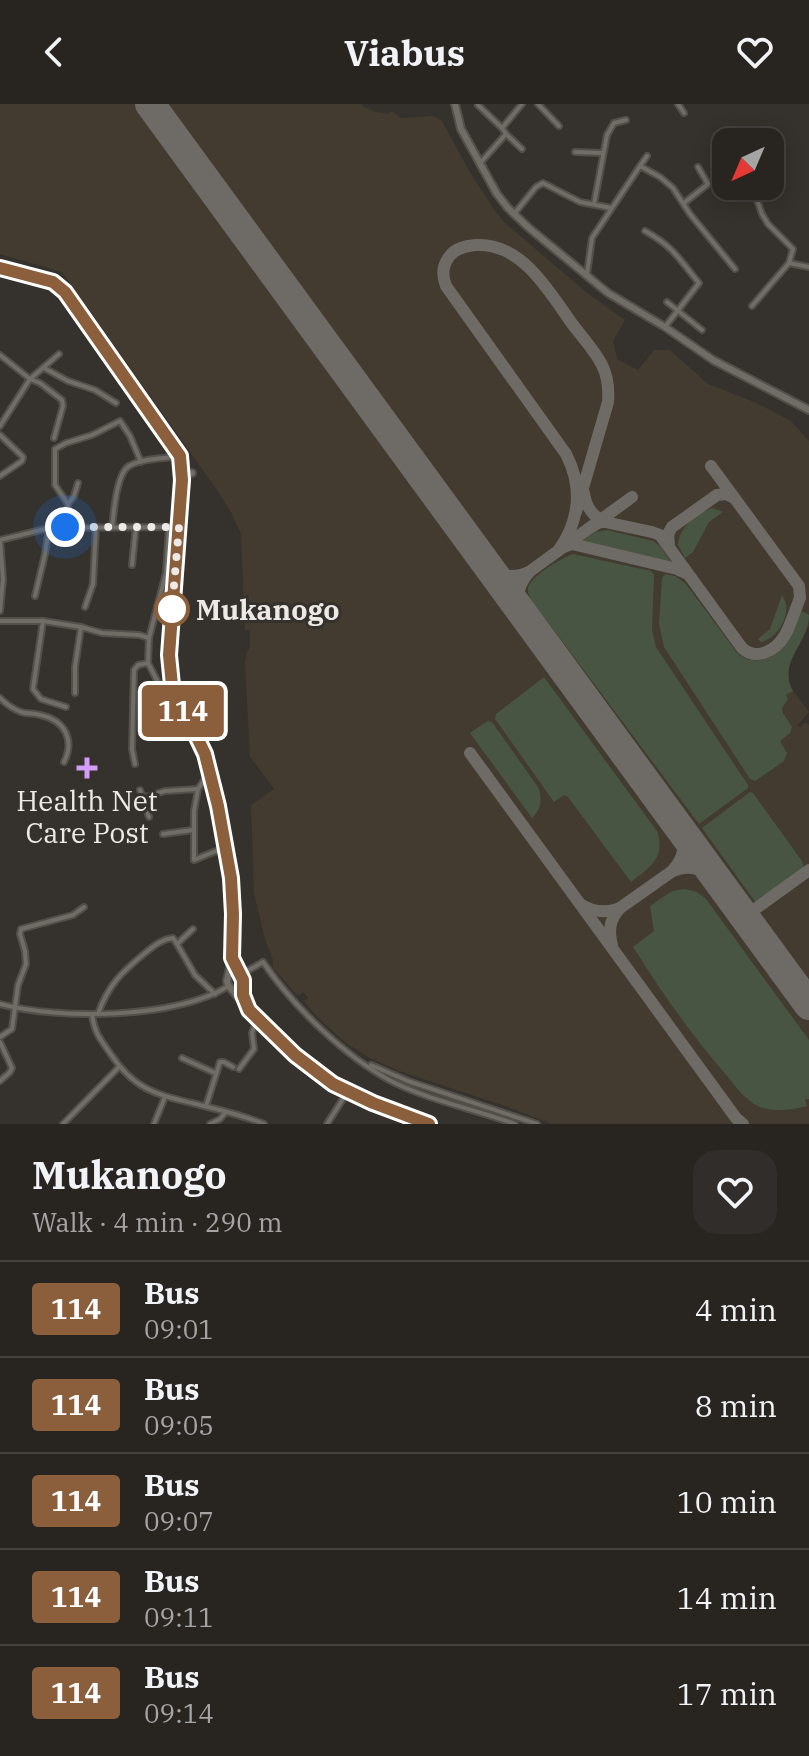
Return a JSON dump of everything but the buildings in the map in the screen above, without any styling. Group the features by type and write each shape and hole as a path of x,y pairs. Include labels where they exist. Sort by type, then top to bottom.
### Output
{"main road":[{"path":"455,104 461,129 497,194 514,214 608,293 713,360 809,410"},
{"path":"0,268 53,282 65,292 180,456 182,480 169,664 172,685 199,742 209,772 226,847 233,914 230,987 257,1019 307,1066 333,1084 413,1121 429,1124"},
{"path":"182,480 192,473"},
{"path":"232,958 243,980 243,995 249,1010"},
{"path":"228,978 232,974 240,974"},
{"path":"230,987 239,989 243,984"}],"street":[{"path":"502,128 522,104"},
{"path":"538,104 559,126"},
{"path":"678,104 684,113"},
{"path":"478,105 522,149"},
{"path":"594,204 602,153 610,127 620,120 626,120"},
{"path":"481,162 506,134"},
{"path":"575,152 602,153"},
{"path":"587,276 590,242 647,156"},
{"path":"640,166 673,188 735,269"},
{"path":"684,203 708,184 698,167"},
{"path":"514,214 543,183 573,199 611,208"},
{"path":"752,306 789,263 793,249 768,224 757,200"},
{"path":"645,231 669,246 699,283 665,327"},
{"path":"789,263 809,267"},
{"path":"667,302 702,330"},
{"path":"0,426 30,379 59,354"},
{"path":"0,355 63,402 54,438"},
{"path":"44,368 62,379 95,390 116,403"},
{"path":"68,504 55,485 54,451 57,448 120,421 141,462"},
{"path":"0,435 23,459 0,476"},
{"path":"112,527 120,479 126,468 141,462 180,456"},
{"path":"65,527 68,504 78,483"},
{"path":"132,565 136,526"},
{"path":"85,607 93,584 96,527"},
{"path":"169,527 166,573 149,638 148,663 161,688 182,710"},
{"path":"0,611 3,579 0,540 49,528 179,527"},
{"path":"35,596 49,528"},
{"path":"163,586 175,587"},
{"path":"0,621 43,621 102,633 149,638"},
{"path":"43,621 34,693 41,699 66,707"},
{"path":"75,693 81,627"},
{"path":"135,764 132,749 134,670 138,665 148,663"},
{"path":"0,698 22,712 52,718 61,725 70,745 64,762"},
{"path":"209,772 198,789 194,811 194,860 226,847"},
{"path":"129,802 165,791 198,789"},
{"path":"140,790 149,817"},
{"path":"163,834 193,830"},
{"path":"0,1081 12,1068 0,1039 12,1029 18,985 25,969 21,929 73,915 84,907"},
{"path":"177,944 193,929"},
{"path":"98,1014 124,969 160,942 172,937 195,975 215,994"},
{"path":"240,974 263,962 304,1012 330,1037 396,1083 515,1124"},
{"path":"0,1004 92,1014 141,1011 183,1004 230,987"},
{"path":"92,1014 96,1032 119,1067 147,1090 264,1124"},
{"path":"206,1106 221,1061 236,1068 254,1049 252,1033 257,1019"},
{"path":"182,1058 215,1073"},
{"path":"358,1058 408,1081 537,1124"},
{"path":"63,1124 119,1067"},
{"path":"327,1124 348,1091"},
{"path":"154,1124 165,1097"},
{"path":"210,1124 226,1112"}],"shaded area":[{"path":"0,104 362,104 376,112 388,114 392,111 401,118 438,118 505,223 586,292 625,320 613,341 617,359 638,370 654,350 670,350 708,384 757,403 791,421 809,441 809,626 789,664 788,672 789,685 809,712 798,725 800,727 806,722 809,725 809,1124 551,1124 370,1058 346,1043 317,1017 304,1001 308,998 303,992 296,994 273,968 254,893 251,805 274,789 250,757 245,664 250,630 245,630 241,534 217,490 62,272 0,254"}],"green space":[{"path":"712,508 723,512 709,522 693,552 685,558 678,545 681,532 694,518"},
{"path":"607,530 653,541 672,563 581,542 594,532"},
{"path":"573,554 651,571 654,575 652,630 656,647 748,785 699,824 532,601 528,592 530,583 554,563"},
{"path":"665,574 675,576 686,584 738,654 751,660 765,659 778,652 788,641 800,610 809,615 808,625 789,671 793,691 786,695 788,699 782,708 792,727 780,741 787,753 784,761 755,781 750,779 664,647 659,624 662,578"},
{"path":"782,595 786,609 783,623 774,635 761,642 758,639 770,629"},
{"path":"544,677 657,831 658,855 631,882 568,797 564,795 554,802 495,719 496,714"},
{"path":"488,721 492,722 538,787 540,804 532,818 470,733"},
{"path":"750,792 802,861 804,869 756,903 702,828"},
{"path":"685,889 697,892 706,899 809,1040 807,1106 770,1110 745,1097 681,1018 633,947 654,931 650,906 672,891"}],"taxiway":[{"path":"558,551 571,528 577,504 571,466 566,454 446,286 443,275 445,264 451,254 458,250 476,245 492,246 521,261 544,285 602,365 608,383 608,402 576,512"},
{"path":"593,526 605,522 660,535 742,648 753,654 771,650 781,641 789,626 800,598 799,586 711,466"},
{"path":"584,493 590,510 605,522"},
{"path":"669,546 668,534 672,527 717,495 726,494 734,498"},
{"path":"521,611 519,590 529,572 632,497"},
{"path":"564,547 572,544 688,574"},
{"path":"487,565 507,576 529,572"},
{"path":"470,753 743,1124"},
{"path":"582,905 601,911 620,908 671,872 683,850 678,826"},
{"path":"671,872 684,868 696,869 719,882"},
{"path":"744,917 809,870"},
{"path":"612,945 611,925 620,908"}],"runway":[{"path":"150,104 809,1005"}],"bus line":[{"name":"114","path":"0,268 53,282 65,292 180,456 182,480 170,672 175,694 205,754 218,806 231,878 232,958 243,980 243,995 249,1010 307,1066 333,1084 429,1124"}],"place":[{"name":"Mukanogo","path":"172,609"},
{"name":"Health Net Care Post","path":"87,768"}],"route":[{"path":"65,527 179,527 172,609"}]}
